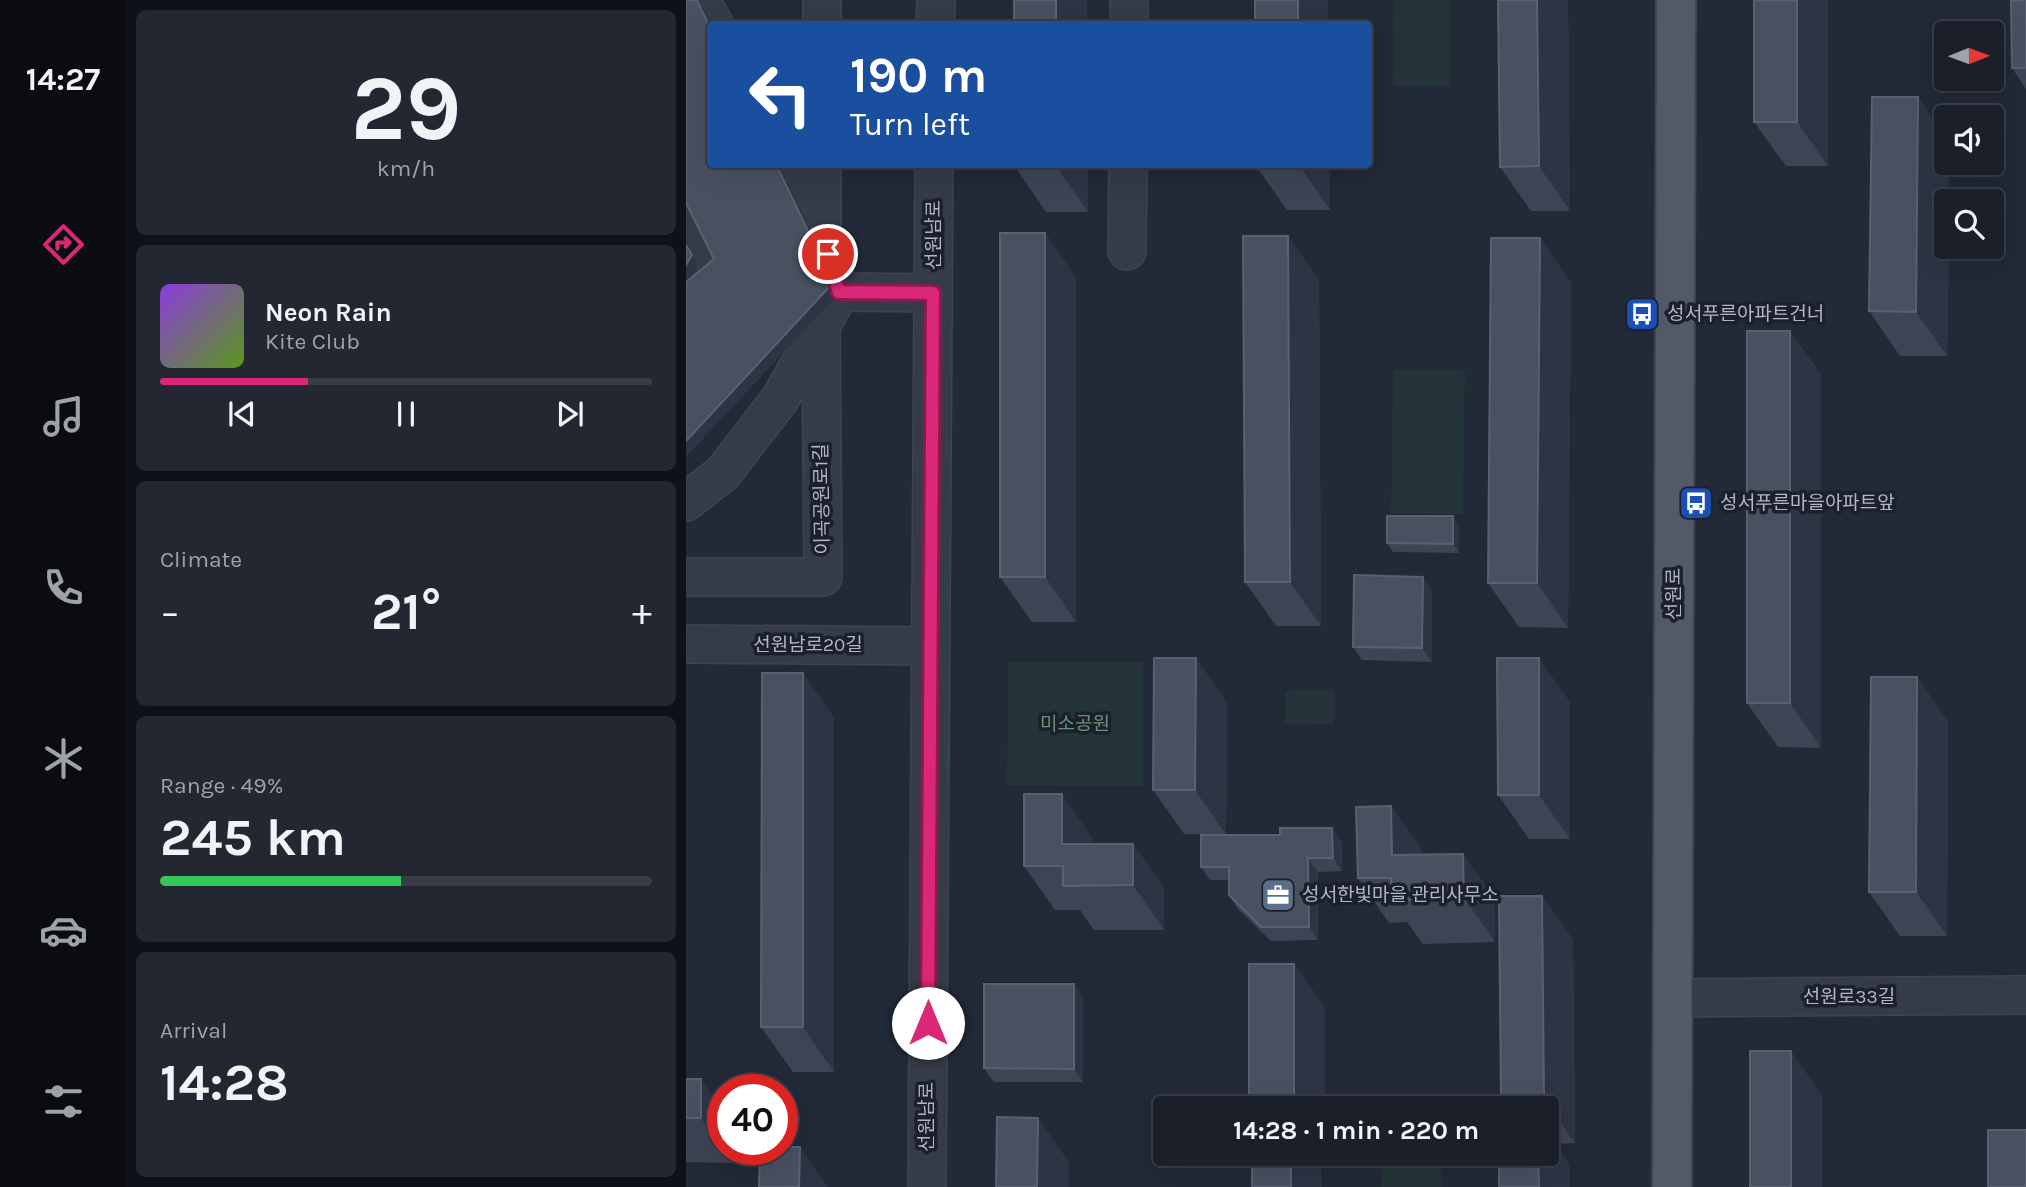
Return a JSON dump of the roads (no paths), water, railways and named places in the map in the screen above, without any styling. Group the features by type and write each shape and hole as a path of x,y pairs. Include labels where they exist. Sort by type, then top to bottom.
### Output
{"main road":[{"name":"선원로","path":"1672,1187 1676,0"}],"street":[{"path":"701,0 712,21"},
{"path":"822,0 822,21"},
{"path":"935,21 936,0"},
{"path":"1129,0 1129,21"},
{"path":"787,168 822,235 839,292 933,293"},
{"path":"822,168 822,235"},
{"name":"선원남로","path":"927,1187 934,168"},
{"path":"1127,251 1128,168"},
{"path":"686,217 708,262 686,282"},
{"name":"이곡공원로1길","path":"686,502 723,473 772,409 839,292"},
{"name":"이곡공원로1길","path":"686,577 823,577 821,326"},
{"name":"선원남로20길","path":"686,644 931,646"},
{"name":"선원로33길","path":"1673,998 2026,995"}],"place":[{"name":"성서푸른아파트건너","path":"1642,314"},
{"name":"성서푸른마을아파트앞","path":"1696,503"},
{"name":"성서한빛마을 관리사무소","path":"1278,895"}],"park label":[{"name":"미소공원","path":"1075,724"}]}
